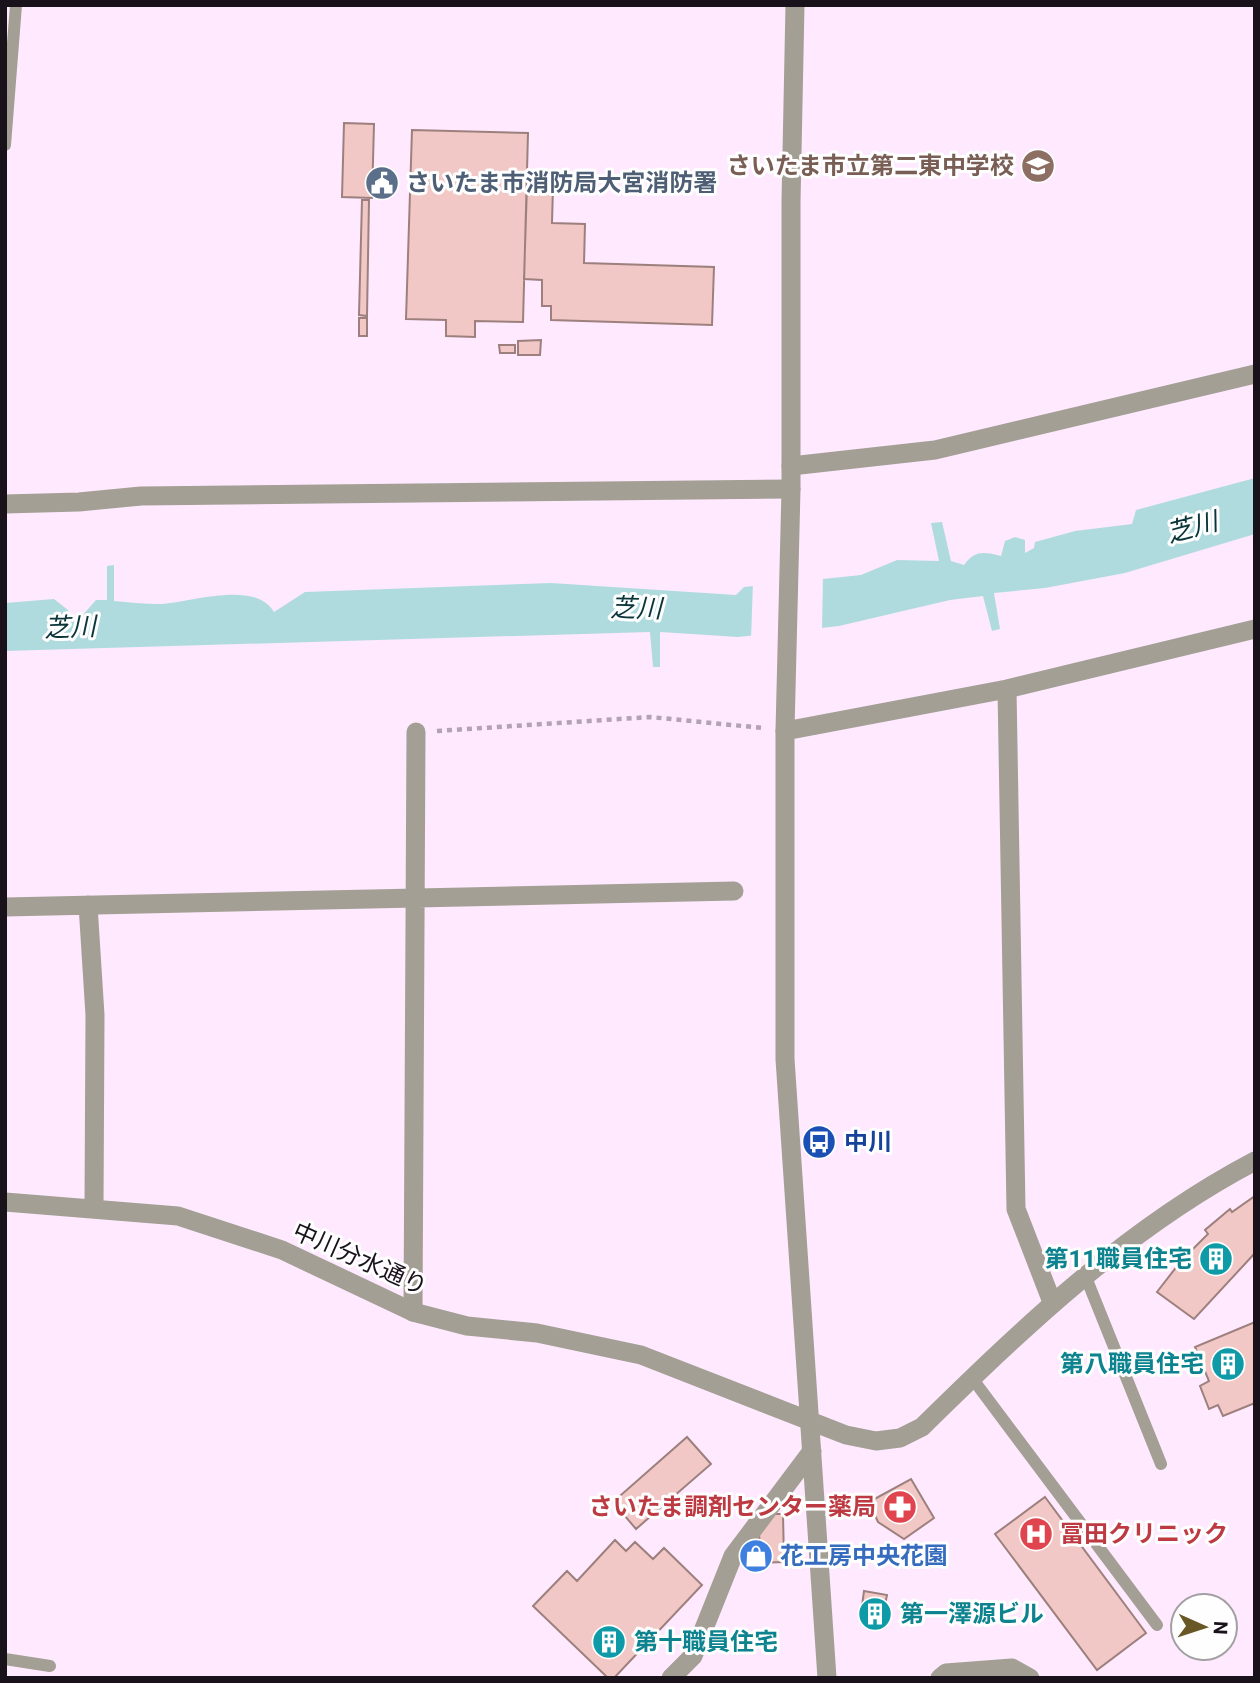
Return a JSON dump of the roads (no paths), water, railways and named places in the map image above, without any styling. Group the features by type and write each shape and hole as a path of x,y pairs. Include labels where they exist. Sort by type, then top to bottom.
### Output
{"street":[{"path":"795,5 791,489 785,702 785,1059 827,1678"},
{"path":"791,466 935,450 1255,374"},
{"path":"5,504 79,502 141,496 791,489"},
{"path":"785,731 1007,690 1255,629"},
{"path":"1007,690 1016,1209 1052,1302"},
{"path":"412,1312 416,732"},
{"path":"5,907 734,891"},
{"path":"88,905 95,1015 94,1208"},
{"name":"中川分水通り","path":"5,1202 178,1216 282,1250 412,1312 467,1326 537,1333 640,1355 846,1435 876,1441 900,1438 922,1427 1052,1302 1085,1275 1144,1231 1255,1161"},
{"path":"671,1678 693,1656 733,1556 812,1451"},
{"path":"940,1678 946,1672 1012,1668 1030,1678"}],"lane":[{"path":"5,145 16,5"},
{"path":"1085,1275 1161,1464"},
{"path":"972,1378 1157,1625"},
{"path":"5,1659 50,1666"}],"water":[{"name":"芝川","path":"1255,478 1255,534 1125,573 1045,588 994,593 1000,629 992,631 983,596 950,600 839,626 738,637 660,632 660,667 653,667 650,632 5,651 5,603 54,599 68,610 72,619 81,617 96,600 107,600 107,566 114,565 114,601 159,604 237,595 265,602 274,612 305,592 551,583 736,595 744,587 861,575 897,560 939,561 931,523 942,522 951,561 964,565 980,553 1001,556 1005,541 1015,537 1025,540 1025,553 1034,548 1035,542 1075,531 1132,524 1136,510"}],"place":[{"name":"さいたま市立第二東中学校","path":"1038,166"},
{"name":"さいたま市消防局大宮消防署","path":"382,183"},
{"name":"中川","path":"819,1142"},
{"name":"第11職員住宅","path":"1216,1259"},
{"name":"第八職員住宅","path":"1228,1364"},
{"name":"さいたま調剤センター薬局","path":"900,1507"},
{"name":"冨田クリニック","path":"1036,1534"},
{"name":"花工房中央花園","path":"756,1556"},
{"name":"第一澤源ビル","path":"875,1614"},
{"name":"第十職員住宅","path":"609,1642"}]}
